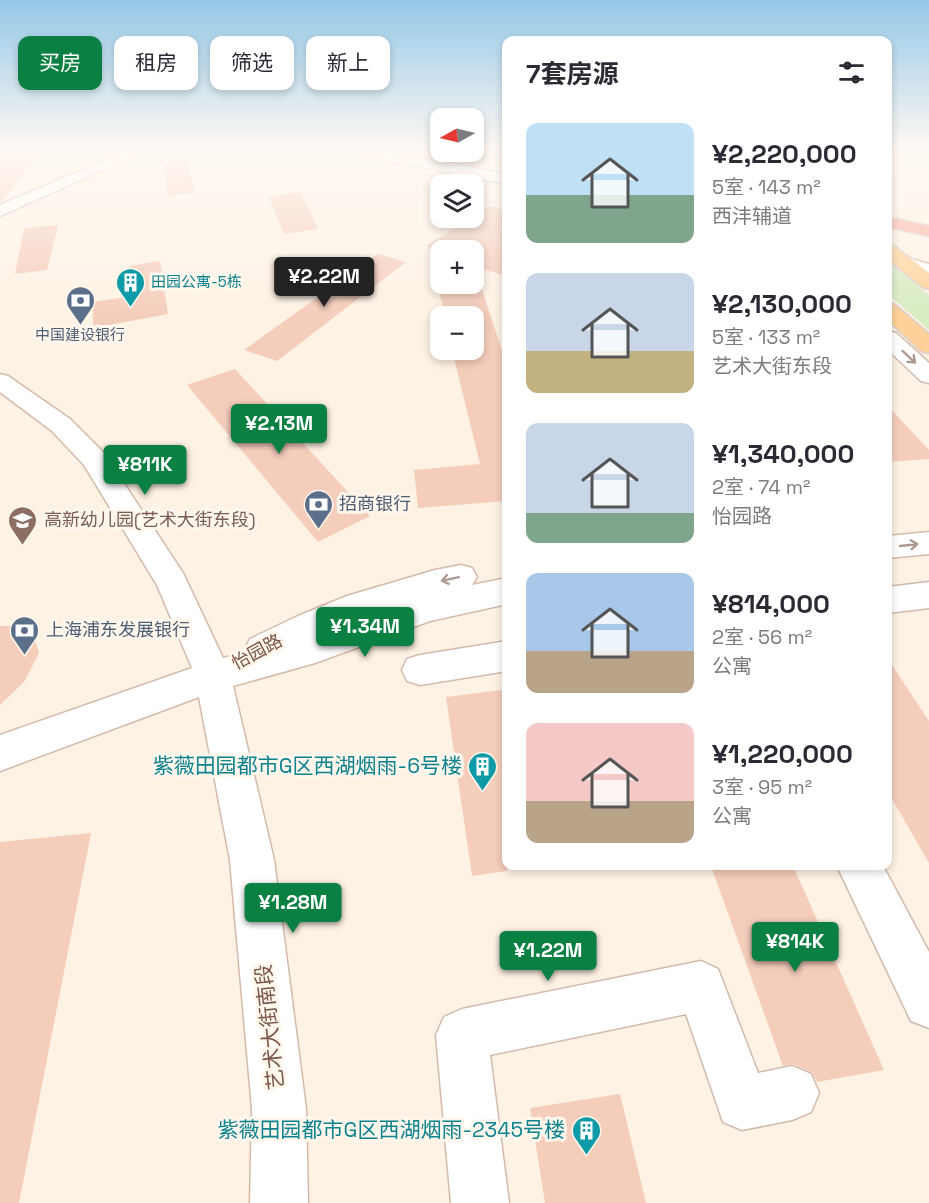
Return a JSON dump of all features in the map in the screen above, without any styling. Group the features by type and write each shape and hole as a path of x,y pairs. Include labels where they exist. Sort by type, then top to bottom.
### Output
{"highway":[{"path":"892,213 929,222"},
{"path":"892,223 929,231"}],"main road":[{"path":"892,253 929,283"},
{"path":"892,313 929,346"}],"street":[{"path":"0,212 15,205"},
{"path":"904,263 929,270"},
{"path":"892,342 929,376"},
{"name":"艺术大街南段","path":"0,381 61,425 94,459 172,582 213,675 252,860 279,1109 279,1203"},
{"path":"892,526 929,522"},
{"path":"892,547 929,543"},
{"name":"怡园路","path":"213,675 306,625 380,597 446,580 502,570"},
{"name":"怡园路","path":"0,753 213,675 315,648 427,608 502,592"},
{"path":"892,600 929,595"},
{"path":"420,670 502,657"},
{"path":"861,870 929,1003"},
{"path":"480,1203 462,1035 701,986 742,1103 792,1093"}],"green space":[{"path":"892,265 929,295 929,330 892,298"}],"building":[{"path":"272,205 307,205 318,229 284,234"},
{"path":"490,206 502,210 502,275 484,270 484,240 436,240 455,228 484,228 484,210"},
{"path":"58,225 47,270 15,274 24,228"},
{"path":"378,254 406,262 277,361 244,350"},
{"name":"田园公寓-5栋","path":"160,261 168,314 93,328 93,302 132,296 129,266"},
{"path":"440,294 484,294 502,351 502,501 418,508 414,470 480,464 454,360 484,360 484,306 443,306"},
{"path":"235,369 370,516 318,542 187,385"},
{"path":"892,410 929,450 929,459 892,462"},
{"path":"0,626 17,626 33,633 39,653 24,682 0,705"},
{"path":"892,665 929,721 929,863 892,799"},
{"name":"紫薇田园都市G区西湖烟雨-6号楼","path":"501,690 502,870 507,871 472,876 446,697"},
{"path":"91,833 19,1203 0,1203 0,842"},
{"path":"712,870 795,870 884,1070 817,1082 812,1072 793,1064 783,1066"},
{"name":"紫薇田园都市G区西湖烟雨-2345号楼","path":"620,1094 646,1203 545,1203 530,1108"}],"place":[{"name":"田园公寓-5栋","path":"130,308"},
{"name":"中国建设银行","path":"80,326"},
{"name":"招商银行","path":"318,530"},
{"name":"高新幼儿园(艺术大街东段)","path":"23,546"},
{"name":"上海浦东发展银行","path":"25,656"},
{"name":"紫薇田园都市G区西湖烟雨-6号楼","path":"483,792"},
{"name":"紫薇田园都市G区西湖烟雨-2345号楼","path":"586,1156"}]}
